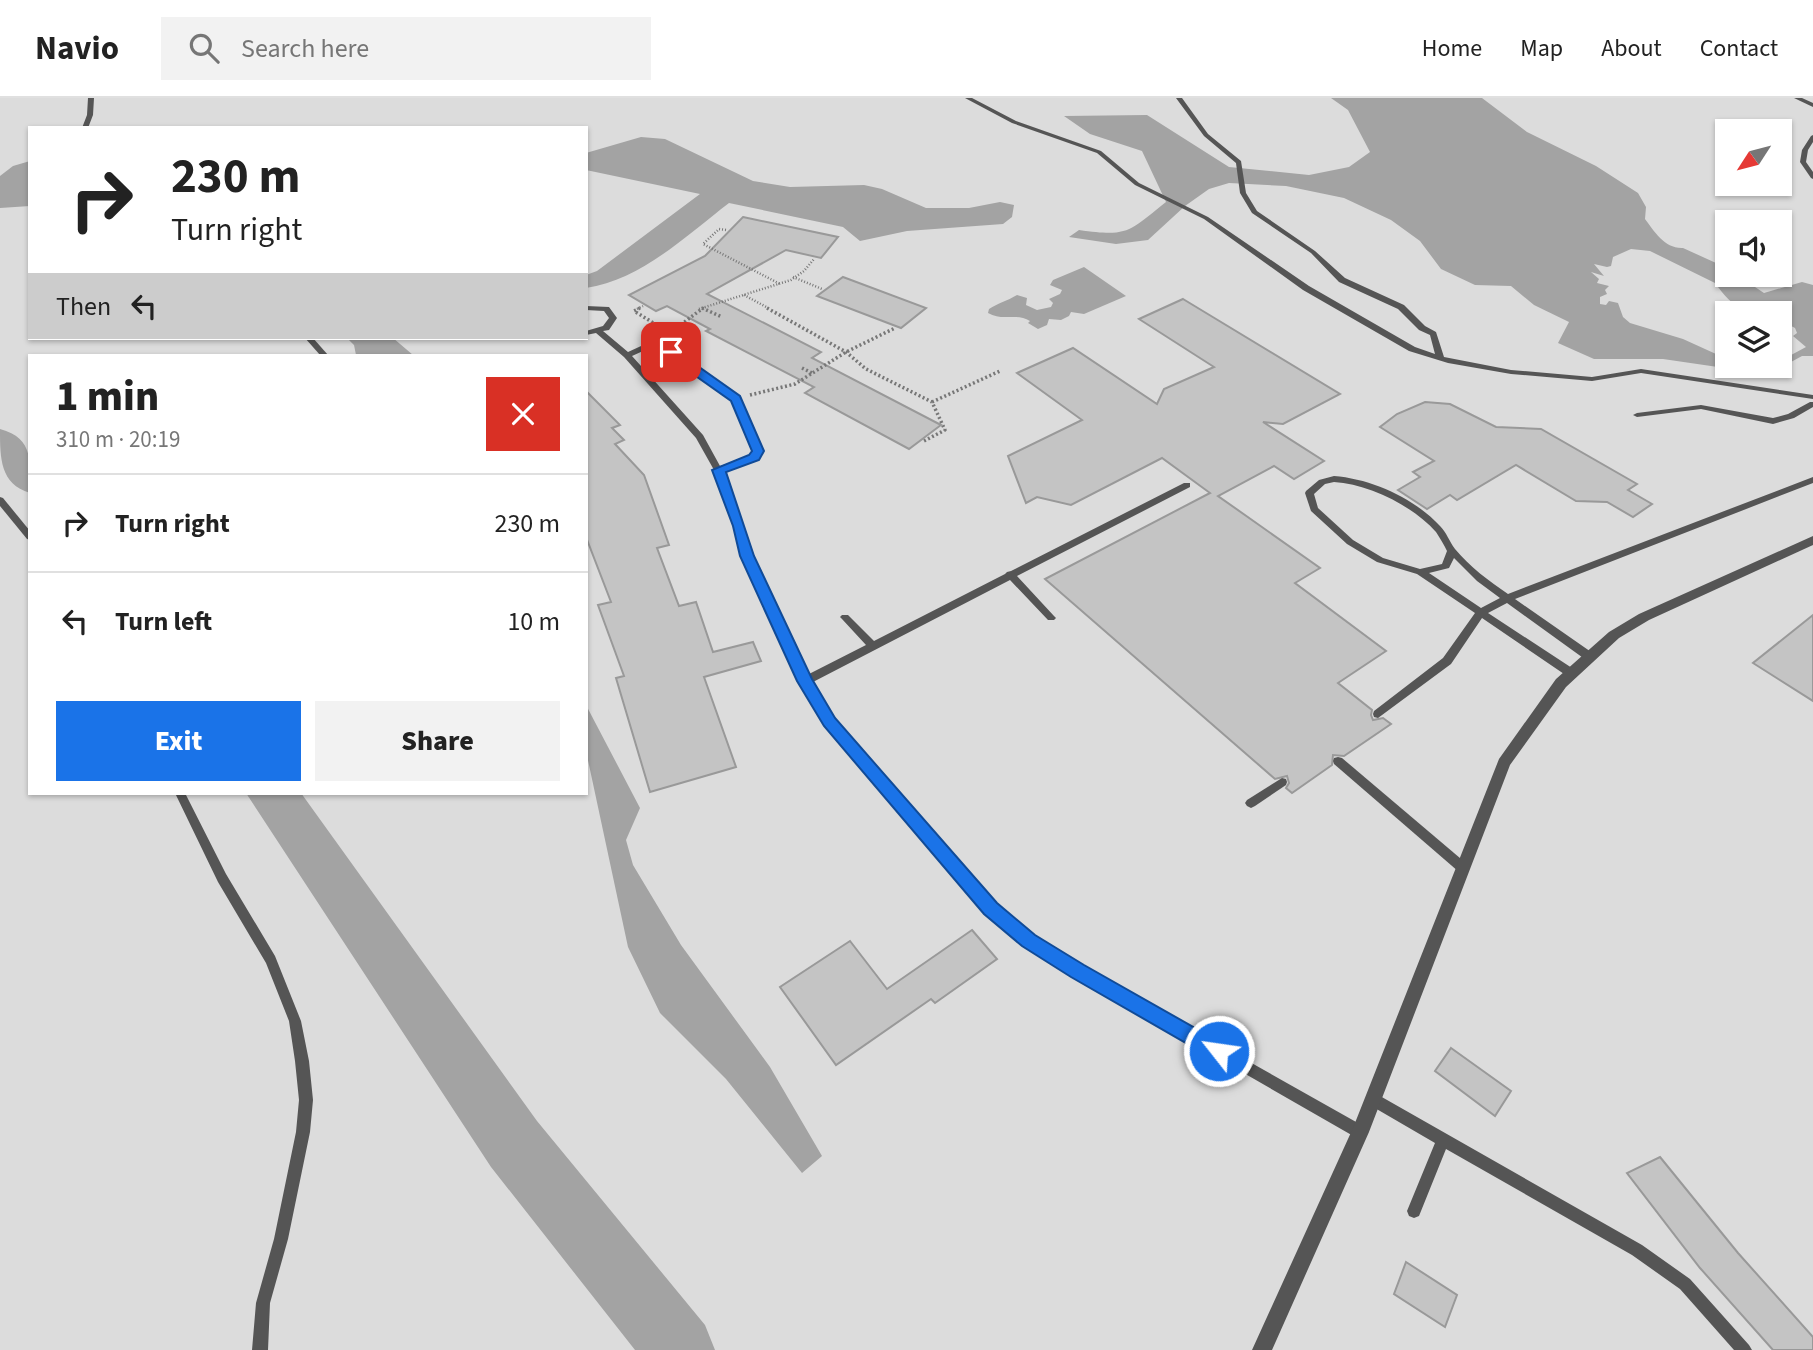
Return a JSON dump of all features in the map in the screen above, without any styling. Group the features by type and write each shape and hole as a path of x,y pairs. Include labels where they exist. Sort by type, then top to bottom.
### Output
{"street":[{"path":"1262,1350 1360,1132 1504,763 1529,724 1571,673 1614,635 1644,617 1813,540"}],"lane":[{"path":"86,126 90,115 90,98"},
{"path":"968,98 1014,122 1099,152 1137,184 1206,218 1317,295 1412,349 1440,358 1511,372 1592,379 1641,371 1813,397"},
{"path":"1179,98 1206,135 1239,162 1243,193 1254,212 1313,252 1342,281 1401,307 1422,328 1433,334 1440,358"},
{"path":"1797,98 1813,105"},
{"path":"1813,137 1805,150 1803,162 1813,177"},
{"path":"588,307 598,307 612,313 611,323 592,332"},
{"path":"592,332 627,355 699,437 718,470 747,556 805,681 830,722 981,898 1029,940 1077,971 1360,1132"},
{"path":"312,340 318,344 323,354"},
{"path":"627,355 655,344 736,399 758,451 754,458 718,470"},
{"path":"1637,415 1701,407 1773,421 1791,416 1813,404"},
{"path":"1571,673 1420,572 1380,560 1350,542 1314,509 1310,493 1323,481 1347,479 1372,486 1408,506 1437,528 1451,551 1466,568 1590,657"},
{"path":"1378,714 1447,661 1481,612 1506,599 1813,480"},
{"path":"805,681 1187,485"},
{"path":"0,500 28,535"},
{"path":"1420,572 1446,566 1451,551"},
{"path":"1010,574 1051,618"},
{"path":"845,617 872,646"},
{"path":"1338,761 1463,868"},
{"path":"1251,803 1282,782"},
{"path":"181,795 216,866 271,960 295,1021 302,1060 306,1100 303,1132 281,1239 263,1303 260,1350"},
{"path":"1373,1099 1637,1250 1685,1284 1745,1350"},
{"path":"1414,1211 1443,1140"}],"path":[{"path":"726,230 719,229 703,244 781,284"},
{"path":"655,344 701,308 781,284 808,268 814,259"},
{"path":"793,277 821,289"},
{"path":"744,295 846,352 866,369 932,402 945,430 924,441"},
{"path":"643,306 634,311 670,334"},
{"path":"701,308 722,317"},
{"path":"736,399 795,384 846,352 895,328"},
{"path":"803,368 813,373"},
{"path":"932,402 1000,371"},
{"path":"795,384 804,388"}],"shaded area":[{"path":"0,98 1813,98 1813,1350 0,1350"},
{"path":"1331,98 1482,98 1527,132 1596,166 1638,193 1646,207 1645,219 1656,234 1671,246 1683,248 1715,263 1715,283 1650,251 1631,249 1613,257 1611,266 1594,264 1604,276 1591,272 1599,279 1597,283 1609,286 1605,290 1607,294 1600,297 1600,304 1606,305 1609,301 1618,303 1623,317 1630,323 1683,339 1715,354 1715,367 1663,359 1594,359 1558,343 1569,322 1534,305 1511,286 1475,285 1441,269 1420,241 1391,220 1344,198 1286,186 1229,183 1209,189 1185,206 1148,240 1116,244 1069,237 1079,230 1108,233 1127,230 1166,202 1142,151 1090,134 1064,116 1147,115 1229,167 1309,175 1349,167 1370,152 1348,110"},
{"path":"641,137 665,139 753,181 790,187 864,185 882,189 926,208 969,208 1000,202 1014,205 1012,217 1003,224 907,231 860,241 843,227 729,203 680,242 644,266 626,276 588,288 588,274 597,271 700,194 588,170 588,152"},
{"path":"28,162 28,206 0,208 0,176 13,166"},
{"path":"1084,267 1126,296 1084,314 1071,312 1061,320 1049,319 1047,325 1038,329 1025,318 999,317 988,313 989,309 1017,295 1027,298 1026,305 1037,310 1051,307 1053,303 1049,299 1060,294 1062,290 1050,285 1053,280"},
{"path":"1802,282 1813,285 1813,356 1802,356 1792,361 1792,355 1806,347 1793,336 1797,333 1792,326 1792,301 1730,301 1718,287 1755,287 1764,293"},
{"path":"349,340 395,340 412,354 356,354 354,345"},
{"path":"588,709 640,808 626,840 633,865 681,945 770,1067 822,1156 802,1173 726,1079 660,1013 628,947 588,760"}],"building":[{"path":"743,217 838,237 821,258 786,250 707,294 821,352 812,358 941,425 909,449 805,393 814,387 706,331 710,329 667,306 656,311 629,295 705,256"},
{"path":"843,277 926,308 901,328 817,296"},
{"path":"1183,299 1340,394 1283,424 1263,422 1324,461 1294,479 1274,466 1218,496 1320,568 1295,583 1386,651 1338,683 1372,710 1373,720 1383,718 1391,724 1344,756 1333,755 1332,765 1292,793 1286,788 1289,783 1287,776 1275,779 1045,579 1210,493 1162,458 1071,505 1037,497 1026,503 1008,456 1082,420 1017,373 1073,348 1157,404 1164,389 1214,367 1139,319"},
{"path":"588,393 620,425 612,428 624,440 615,444 644,475 669,545 657,548 679,606 696,602 713,652 753,642 761,661 704,677 736,767 650,792 616,678 624,676 598,605 611,602 588,542"},
{"path":"1425,402 1450,404 1496,427 1541,429 1637,484 1628,490 1652,504 1633,517 1607,502 1576,501 1516,465 1457,500 1450,495 1427,509 1398,490 1420,477 1413,472 1434,461 1380,427 1397,414"},
{"path":"1813,615 1813,701 1753,663"},
{"path":"972,930 997,959 935,1003 931,999 836,1065 780,987 850,941 887,989"},
{"path":"1451,1048 1511,1091 1495,1116 1435,1071"},
{"path":"1660,1157 1738,1253 1813,1337 1813,1350 1773,1350 1700,1268 1627,1173"},
{"path":"1406,1262 1457,1295 1445,1327 1394,1294"}],"waterway":[{"path":"0,441 28,477"},
{"path":"273,795 514,1144 680,1350"}],"route":[{"path":"671,352 736,399 748,423 758,451 754,458 718,470 747,556 805,681 830,722 990,908 1029,940 1077,971 1219,1051"}]}
